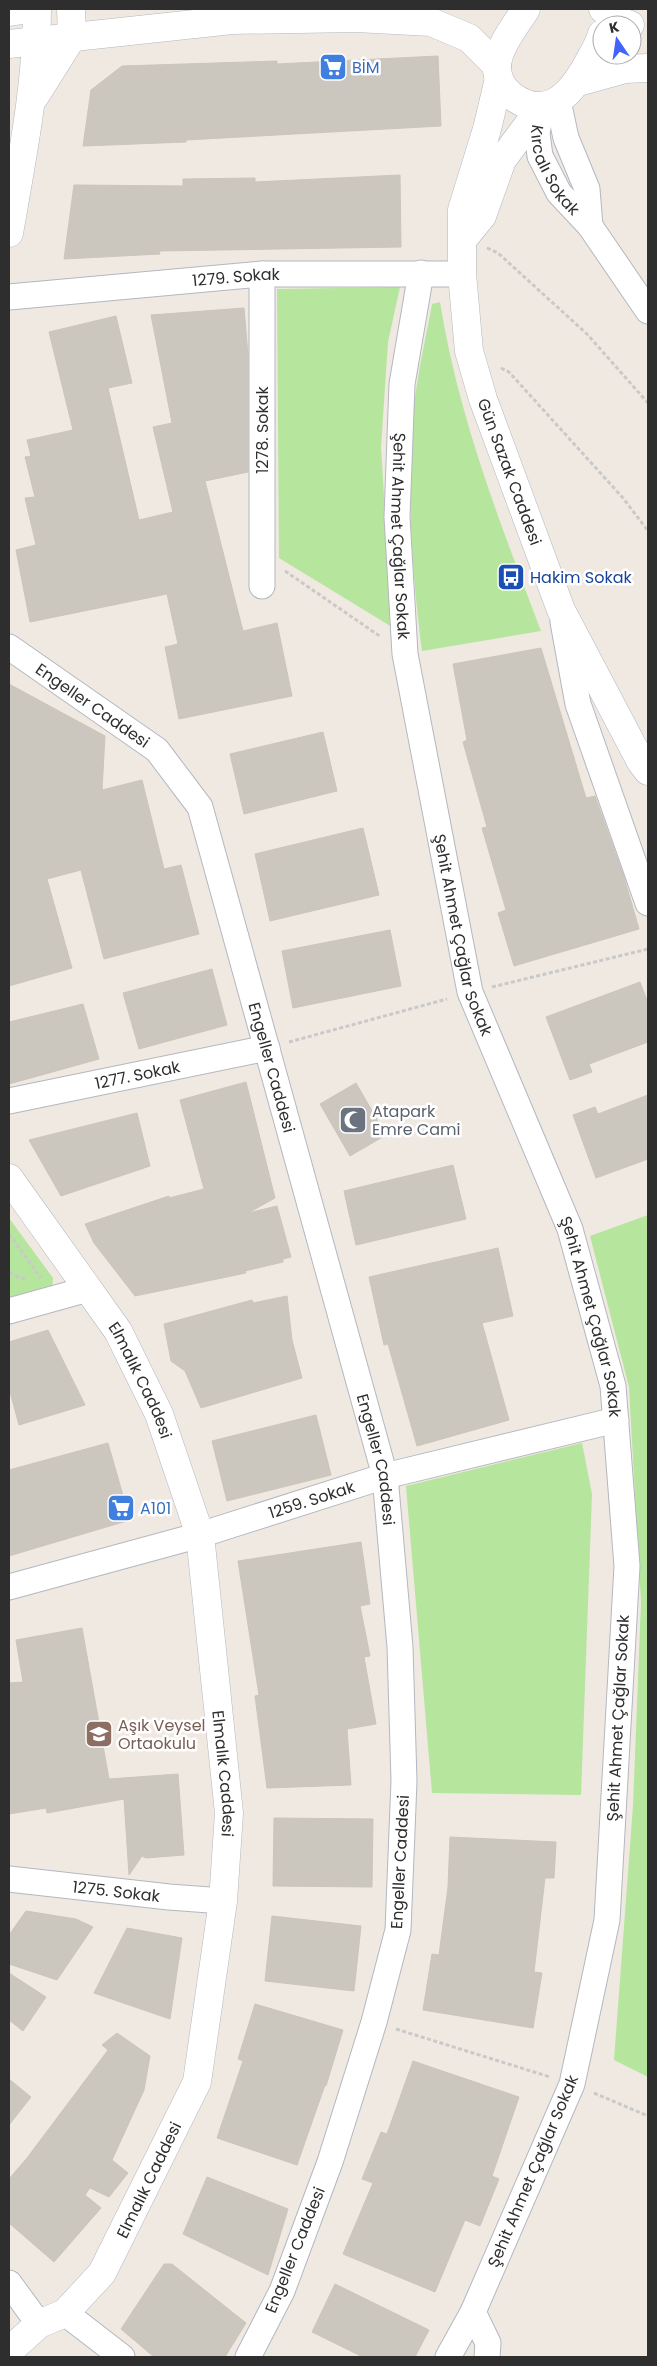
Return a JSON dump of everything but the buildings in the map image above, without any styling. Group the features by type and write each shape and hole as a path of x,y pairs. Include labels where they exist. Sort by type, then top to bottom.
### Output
{"street":[{"path":"9,12 29,9"},
{"path":"9,233 32,102 37,41 37,9"},
{"path":"32,102 72,36 71,9"},
{"name":"Gün Sazak Caddesi","path":"526,9 502,50 487,130 462,210 464,238 462,274 470,351 484,399 561,610 641,762 648,771"},
{"path":"9,44 232,20 356,18 431,22 469,38 498,72 505,91 518,100 533,106 550,104"},
{"path":"578,82 592,57"},
{"path":"464,238 482,216 502,160 550,104 578,82 625,69 648,68"},
{"name":"Kırcalı Sokak","path":"550,104 537,133 540,156 559,193 590,226 648,311"},
{"name":"Şehit Ahmet Çağlar Sokak","path":"421,273 402,384 397,518 405,654 470,992 570,1230 613,1386 627,1566 607,1920 572,2084 473,2312 448,2357"},
{"name":"1279. Sokak","path":"9,297 262,274 462,274"},
{"name":"1278. Sokak","path":"262,274 262,586"},
{"path":"561,610 578,704 648,903"},
{"name":"Engeller Caddesi","path":"9,648 157,750 200,807 384,1476 400,1648 404,1782 398,1930 374,2022 330,2162 282,2291 248,2357"},
{"name":"1277. Sokak","path":"9,1101 267,1048"},
{"name":"Elmalık Caddesi","path":"9,1178 118,1332 159,1414 200,1535 229,1812 223,1901 197,2082 102,2273 65,2313 39,2324 9,2351"},
{"path":"9,1311 88,1289"},
{"name":"1259. Sokak","path":"9,1587 200,1535 384,1476 616,1420"},
{"name":"1275. Sokak","path":"9,1878 169,1898 223,1901"},
{"path":"9,2283 39,2324"},
{"path":"473,2312 488,2342 487,2357"},
{"path":"65,2313 122,2357"}],"path":[{"path":"464,238 498,253 587,334 648,403"},
{"path":"470,351 509,372 622,498 648,530"},
{"path":"262,555 405,654"},
{"path":"9,1234 44,1282"},
{"path":"9,1273 33,1282"},
{"path":"374,2022 572,2084 648,2116"}],"green space":[{"path":"400,287 388,342 381,447 392,627 279,558 277,289"},
{"path":"440,302 448,344 469,428 510,550 541,631 422,651 416,599 411,521 410,469 412,425 416,390 432,304"},
{"path":"648,1215 648,2077 614,2060 633,1806 641,1602 629,1387 590,1236"},
{"path":"9,1218 53,1278 52,1290 9,1302"},
{"path":"582,1443 592,1494 581,1795 432,1793 406,1486"}],"place":[{"name":"BİM","path":"333,67"},
{"name":"Hakim Sokak","path":"511,577"},
{"name":"Atapark Emre Cami","path":"353,1120"},
{"name":"A101","path":"121,1508"},
{"name":"Aşık Veysel Ortaokulu","path":"99,1734"}]}
